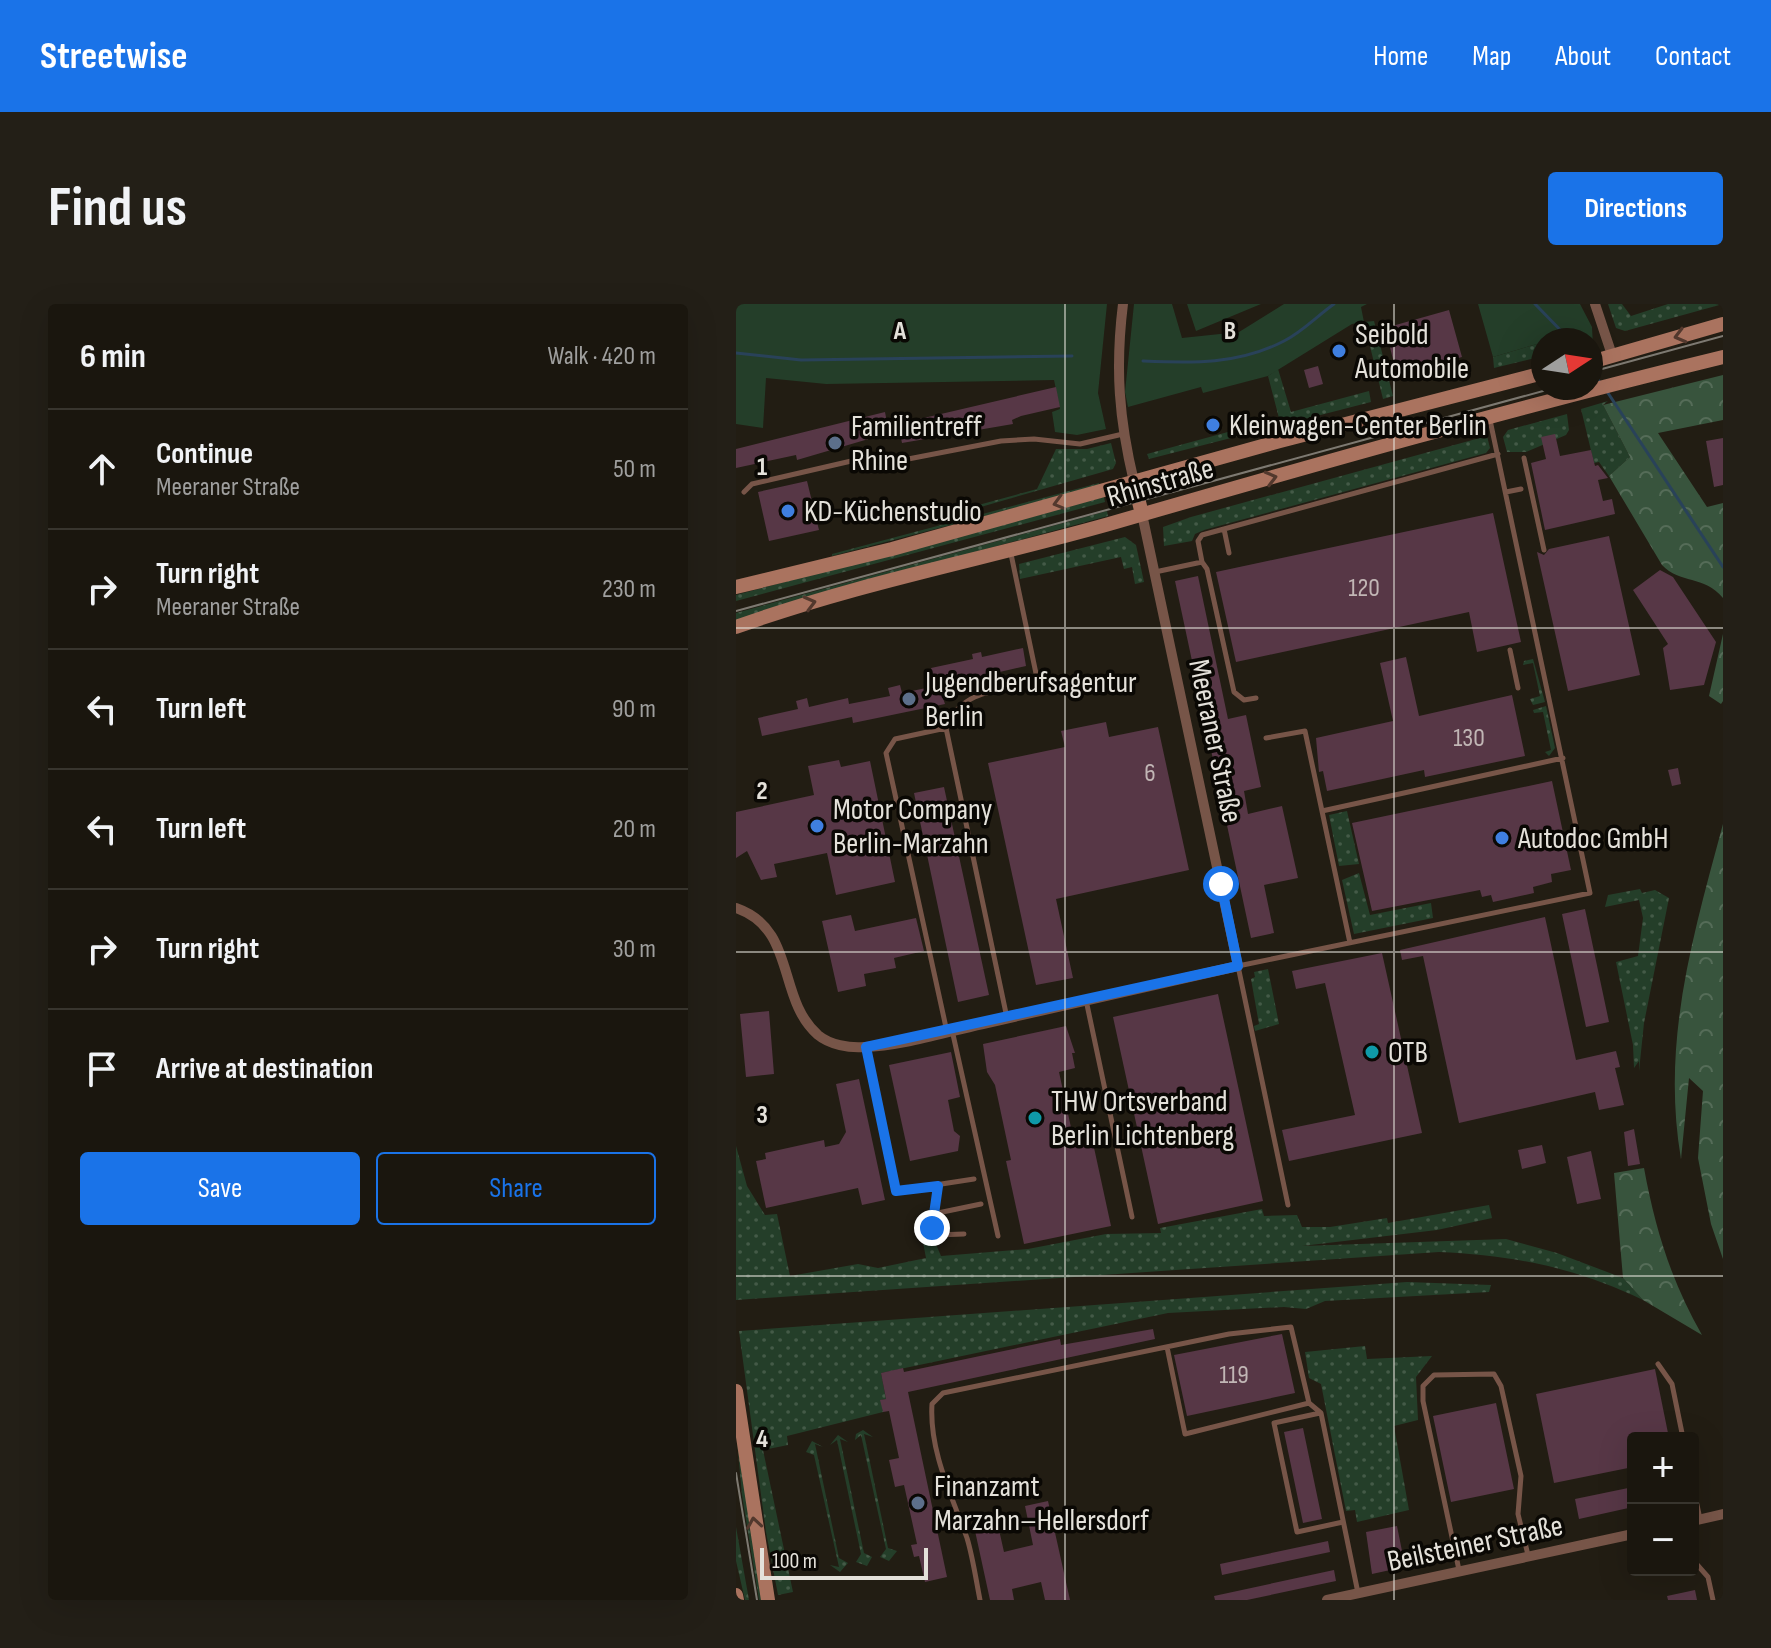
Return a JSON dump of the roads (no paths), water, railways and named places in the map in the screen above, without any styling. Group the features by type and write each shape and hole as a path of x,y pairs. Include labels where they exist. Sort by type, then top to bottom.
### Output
{"main road":[{"path":"1603,358 1723,324"},
{"path":"1609,385 1612,355"},
{"name":"Rhinstraße","path":"736,627 779,612 1010,548 1609,385 1723,357"},
{"name":"Rhinstraße","path":"736,587 892,549 1531,376"},
{"path":"1134,482 1142,514"},
{"path":"736,1391 768,1600"}],"street":[{"name":"Rhinstraße","path":"1123,304 1116,380 1123,434 1134,482"},
{"path":"1595,304 1612,355"},
{"name":"Meeraner Straße","path":"1142,514 1238,966"},
{"path":"736,908 754,916 776,940 797,1003 812,1028 831,1043 866,1047 1008,1019 1238,966"},
{"path":"1699,1519 1723,1514"},
{"name":"Beilsteiner Straße","path":"1327,1600 1627,1535"}],"lane":[{"path":"1288,1205 1238,966 1590,893 1490,418"},
{"name":"Rhinstraße","path":"744,492 752,484 873,456 903,460 1001,441 1034,439 1080,444 1123,434"},
{"path":"1256,698 1244,700 1234,692 1207,569 1202,562 1198,541 1202,535 1498,454"},
{"path":"1524,458 1544,550"},
{"path":"1506,492 1521,489"},
{"path":"1224,529 1229,553"},
{"path":"1008,1019 946,728 958,706 969,697 1038,683 1010,548"},
{"path":"1155,572 1202,562"},
{"path":"1510,650 1518,688"},
{"path":"946,728 895,739 886,753 998,1236"},
{"path":"1266,738 1305,731 1350,943"},
{"path":"1322,811 1563,758"},
{"path":"1086,1000 1132,1217"},
{"path":"866,1047 896,1191 974,1179"},
{"path":"938,1186 932,1228 936,1235 964,1234"},
{"path":"933,1214 981,1204"},
{"path":"980,1600 967,1539 949,1495 931,1418 932,1404 943,1393 1167,1347 1291,1327 1309,1403 1321,1413 1358,1593"},
{"path":"1167,1347 1185,1434 1309,1403"},
{"path":"1658,1364 1672,1384 1682,1432"},
{"path":"1459,1571 1423,1401 1423,1386 1434,1375 1494,1374 1501,1386 1521,1476 1518,1514 1528,1556"},
{"path":"1321,1413 1274,1423 1297,1532 1343,1522"},
{"path":"1699,1567 1708,1577 1713,1600"}],"waterway":[{"path":"1143,361 1215,361 1249,355 1291,337 1334,304"},
{"path":"1535,304 1558,328"},
{"path":"736,353 801,360 1072,356"},
{"path":"1606,390 1723,567"}],"tram line":[{"path":"1603,369 1723,336"},
{"path":"736,611 1531,394"},
{"path":"736,1473 757,1600"}],"place":[{"name":"Seibold Automobile","path":"1339,351"},
{"name":"Kleinwagen-Center Berlin","path":"1213,425"},
{"name":"Familientreff Rhine","path":"835,443"},
{"name":"KD-Küchenstudio","path":"788,511"},
{"name":"Jugendberufsagentur Berlin","path":"909,699"},
{"name":"Motor Company Berlin-Marzahn","path":"817,826"},
{"name":"Autodoc GmbH","path":"1502,838"},
{"name":"OTB","path":"1372,1052"},
{"name":"THW Ortsverband Berlin Lichtenberg","path":"1035,1118"},
{"name":"Finanzamt Marzahn–Hellersdorf","path":"918,1503"}]}
